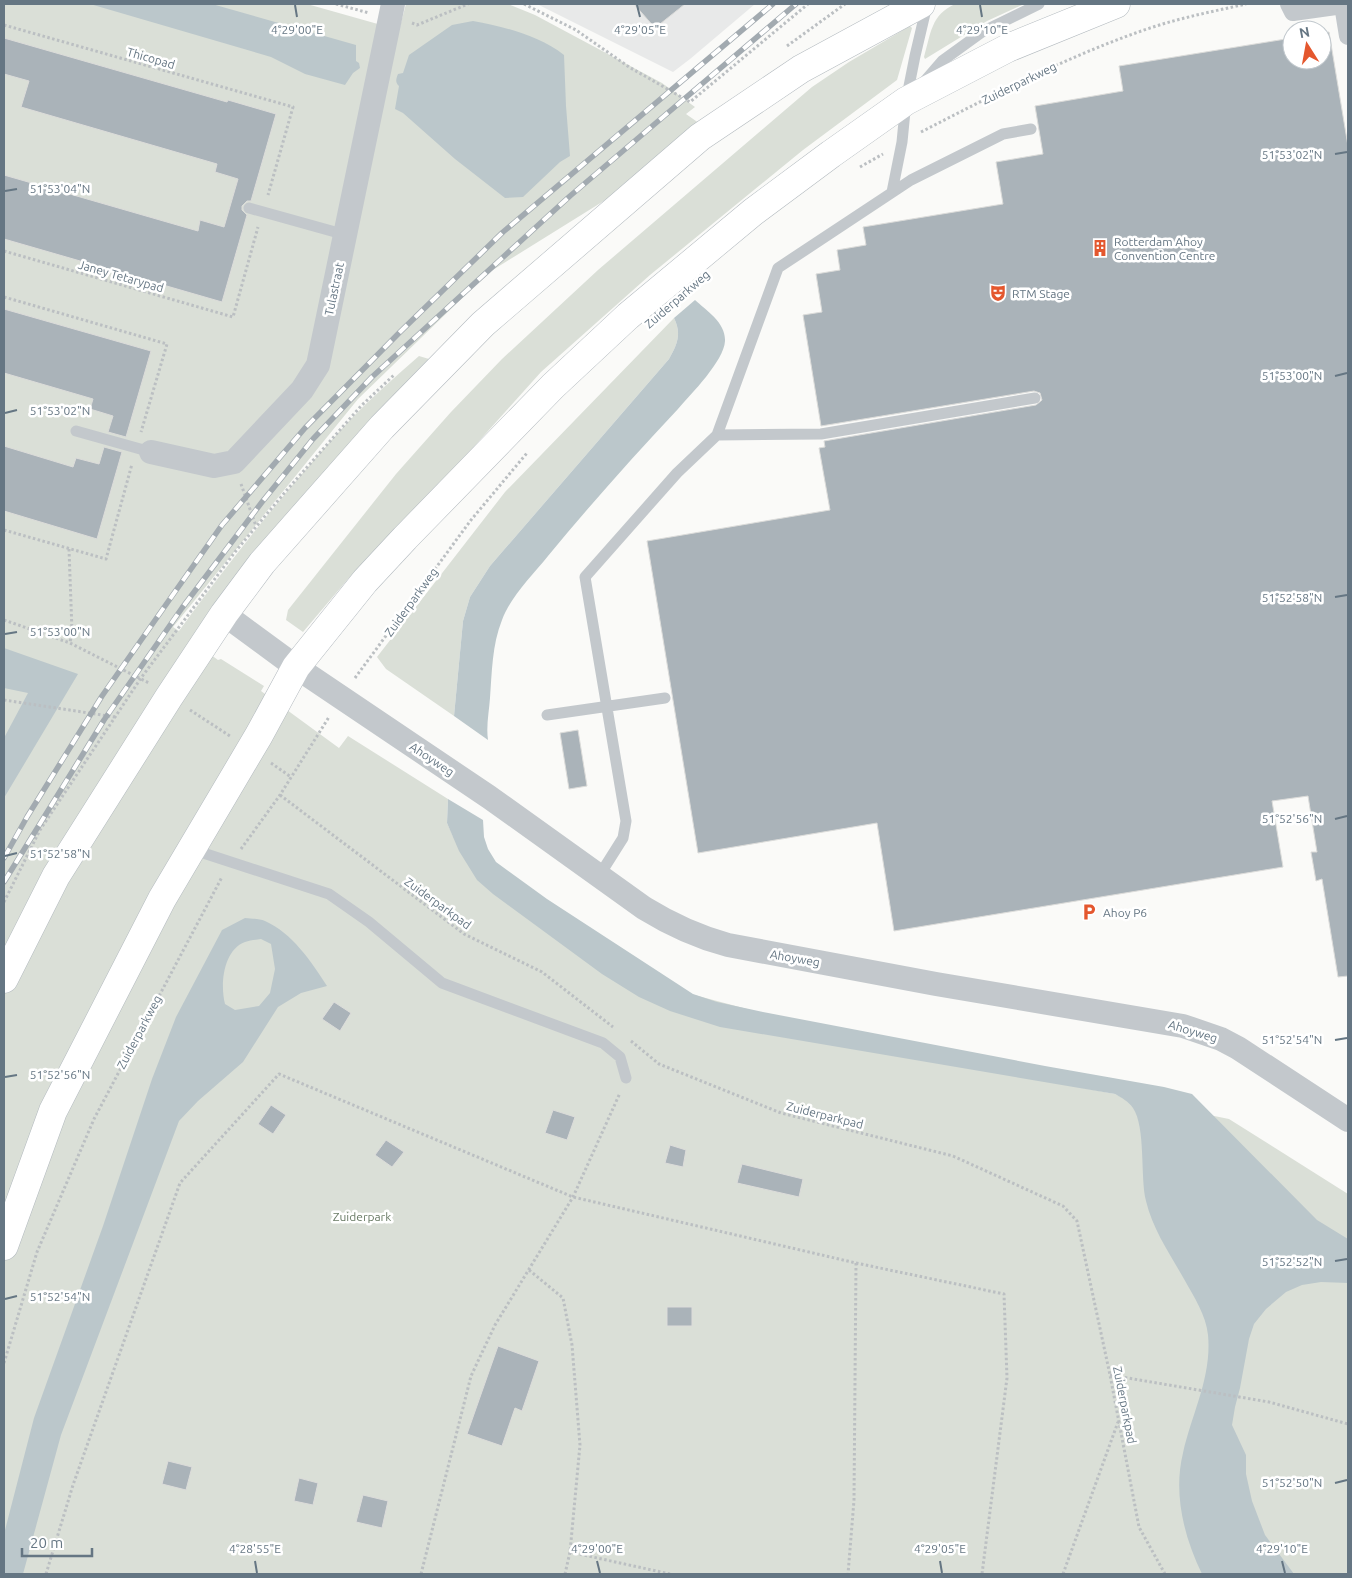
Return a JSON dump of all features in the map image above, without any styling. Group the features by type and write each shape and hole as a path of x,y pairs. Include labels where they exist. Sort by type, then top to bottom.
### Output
{"main road":[{"path":"4,979 56,876 224,614 262,562 382,427 483,324 700,137 801,70 921,4"},
{"name":"Zuiderparkweg","path":"4,1246 53,1111 162,899 251,750 296,667 348,602 405,538 553,386 628,316 761,206 906,101 1008,48 1116,4"}],"street":[{"path":"1289,4 1293,12 1343,5 1348,36"},
{"name":"Tulastraat","path":"234,462 302,390 318,365 392,11"},
{"path":"144,450 214,466 234,462"},
{"path":"224,614 296,667"},
{"name":"Ahoyweg","path":"296,667 489,797 644,908 664,920 710,941 728,946 936,984 1166,1023 1202,1032 1221,1039 1245,1052 1348,1120"}],"lane":[{"path":"892,192 902,142 906,101 928,4"},
{"name":"Zuiderparkweg","path":"906,101 942,61 958,49 982,32 1039,4"},
{"path":"599,876 623,838 626,821 585,577 678,473 717,435 778,268 911,180 1003,134 1031,128"},
{"path":"249,208 346,235"},
{"path":"717,435 821,434 1035,398"},
{"path":"76,431 144,450"},
{"path":"547,716 666,698"},
{"path":"191,849 329,894 369,922 442,983 603,1043 620,1057 626,1078"}],"path":[{"path":"336,4 392,11 417,25 468,4"},
{"path":"524,4 576,30 630,67 690,102 808,4"},
{"name":"Zuiderparkweg","path":"852,172 902,142 1017,83 1084,53 1155,26 1246,4"},
{"name":"Thicopad","path":"4,25 293,107"},
{"name":"Janey Tetarypad","path":"4,251 233,317"},
{"path":"4,298 166,344 144,450 106,559 4,530"},
{"name":"Zuiderparkweg","path":"4,1363 37,1252 94,1119 215,889 231,862 280,794 341,696 471,520 531,447"},
{"path":"234,462 256,526"},
{"path":"69,549 72,631 70,643"},
{"path":"4,620 70,643 141,678 291,777"},
{"path":"4,902 40,830 141,678"},
{"path":"4,700 116,717"},
{"name":"Zuiderparkpad","path":"280,794 464,934 542,972 618,1031"},
{"name":"Zuiderparkpad","path":"626,1037 659,1064 781,1113 953,1156 1063,1206 1077,1221 1110,1375 1139,1527 1165,1574"},
{"path":"422,1574 471,1376 495,1325 573,1197 626,1078 642,1049"},
{"path":"46,1574 72,1484 180,1184 279,1074 573,1197 856,1263 1004,1294 1007,1378 982,1574"},
{"path":"848,1574 854,1500 856,1263"},
{"path":"529,1270 563,1298 572,1345 580,1445 570,1552 565,1574"},
{"path":"1110,1375 1269,1402 1348,1424"},
{"path":"1064,1574 1119,1420"},
{"path":"570,1552 670,1574"}],"shaded area":[{"path":"90,4 212,4 356,45 356,61 359,63 360,68 353,73 345,85 305,74 271,57"},
{"path":"537,4 755,4 673,72"},
{"path":"473,21 532,37 564,55 570,156 560,162 523,197 505,198 455,159 403,113 395,109 399,86 396,82 397,77 398,74 403,73 409,55 452,25"},
{"path":"695,300 715,318 722,329 725,341 719,358 698,386 628,463 516,594 502,620 494,649 487,724 488,740 454,716 463,621 470,597 490,566 669,359 678,339 678,329 674,318"},
{"path":"4,648 78,674 4,798 4,738 28,693 4,688"},
{"path":"448,799 483,820 484,837 488,849 496,862 547,899 693,994 717,1002 763,1012 1164,1087 1192,1094 1317,1220 1348,1239 1348,1283 1321,1282 1302,1285 1286,1292 1266,1309 1254,1324 1249,1339 1232,1425 1246,1455 1246,1474 1252,1501 1265,1535 1294,1574 1202,1574 1190,1545 1185,1530 1180,1500 1180,1468 1207,1366 1208,1335 1205,1320 1199,1306 1162,1242 1149,1212 1144,1191 1140,1127 1133,1108 1129,1103 1115,1094 720,1027 670,1011 639,997 602,974 493,894 477,880 459,851 447,823"},
{"path":"245,918 258,919 275,926 300,949 327,986 301,993 278,1007 243,1062 198,1101 179,1121 61,1435 23,1574 4,1574 4,1534 34,1418 103,1226 152,1079 176,1017 222,930","holes":["261,939 271,944 275,969 270,993 259,1006 235,1010 225,1004 223,978 232,952 238,946 249,941"]}],"green space":[{"name":"Zuiderpark","path":"4,4 307,4 399,30 406,4 508,4 535,15 662,83 695,107 686,114 713,133 488,273 358,399 173,627 179,631 261,523 349,421 419,356 429,359 192,641 218,660 221,659 264,686 261,691 339,748 348,736 448,799 447,823 453,836 672,989 951,1063 1115,1094 1121,1097 1229,1119 1348,1194 1348,1574 4,1574"},
{"path":"955,4 1024,4 987,21 925,59 936,19 947,8"},
{"path":"910,26 912,28 897,80 803,150 650,275 541,372 454,469 348,579 303,632 286,620 288,610 396,474 451,412 502,359 598,270 812,87 849,62"},
{"path":"674,318 678,329 678,339 669,359 490,566 470,597 463,621 454,716 386,669 377,657 505,492"}],"building":[{"path":"634,4 685,4 655,28"},
{"path":"4,38 227,102 228,100 276,114 251,201 247,201 242,206 242,210 247,215 222,302 4,239 4,175 198,231 200,220 224,227 238,179 215,172 217,164 21,107 29,81 4,74"},
{"path":"1282,40 1282,70 1332,70 1332,50 1348,146 1348,976 1338,977 1322,879 1316,881 1311,852 1317,852 1308,796 1272,801 1283,867 894,931 877,823 698,853 647,541 830,510 819,448 825,447 824,441 1036,405 1042,400 1040,393 1034,391 821,426 803,315 822,312 816,274 840,270 837,250 866,245 863,227 1003,204 996,162 1043,154 1035,106 1123,91 1119,66"},
{"path":"4,309 151,351 126,437 108,432 113,416 90,409 93,399 4,373"},
{"path":"4,446 73,467 76,458 99,464 104,447 122,452 97,539 4,511"},
{"path":"578,730 587,786 569,789 560,733"},
{"path":"334,1002 351,1013 340,1031 322,1019"},
{"path":"271,1105 286,1115 273,1134 258,1124"},
{"path":"553,1110 575,1117 567,1140 545,1133"},
{"path":"386,1140 404,1152 392,1167 375,1155"},
{"path":"670,1145 686,1150 683,1167 665,1163"},
{"path":"742,1164 803,1179 799,1197 737,1183"},
{"path":"667,1307 692,1307 692,1326 667,1326"},
{"path":"498,1346 539,1361 522,1411 515,1408 502,1446 467,1434"},
{"path":"168,1461 192,1467 186,1490 162,1484"},
{"path":"299,1478 318,1483 313,1505 294,1501"},
{"path":"363,1495 388,1501 382,1528 356,1522"}],"railway":[{"path":"4,858 27,817 102,696 222,525 305,428 503,232 773,4"},
{"path":"4,882 104,720 182,608 262,502 313,439 372,377 570,196 796,4"}],"place":[{"name":"Rotterdam Ahoy Convention Centre","path":"1100,248"},
{"name":"RTM Stage","path":"998,293"},
{"name":"Ahoy P6","path":"1089,912"}]}
